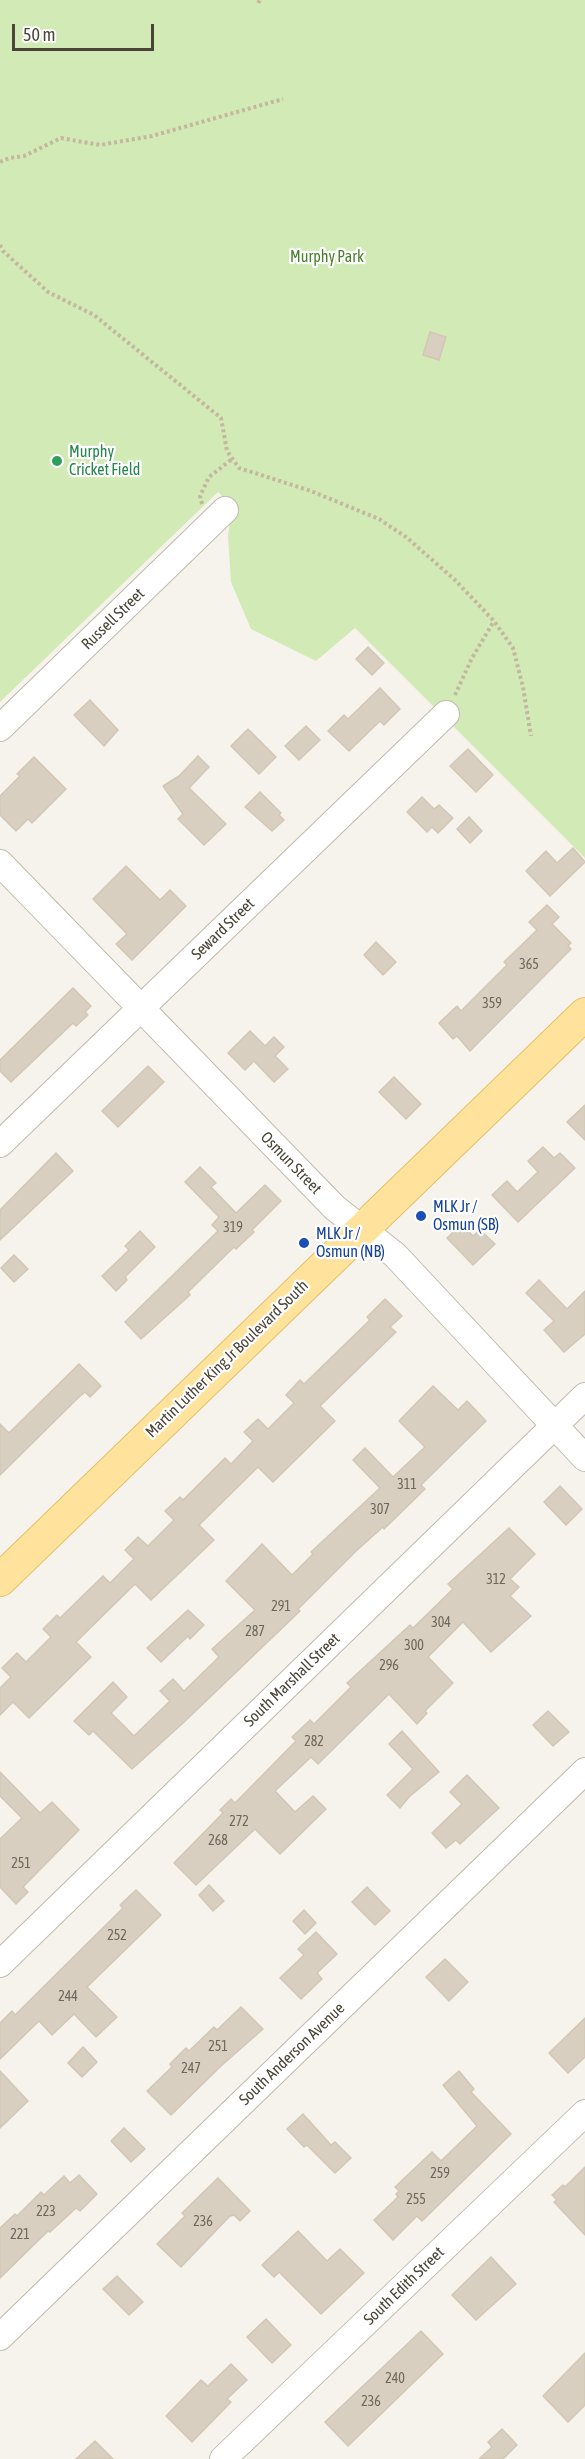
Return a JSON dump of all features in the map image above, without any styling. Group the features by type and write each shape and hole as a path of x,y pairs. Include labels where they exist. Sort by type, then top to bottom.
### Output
{"main road":[{"name":"Martin Luther King Jr Boulevard South","path":"0,1580 585,1014"}],"street":[{"name":"Russell Street","path":"0,728 215,510"},
{"name":"Seward Street","path":"0,1144 446,714"},
{"name":"Osmun Street","path":"0,863 335,1208 395,1255 585,1458"},
{"name":"South Marshall Street","path":"0,1964 585,1396"},
{"name":"South Anderson Avenue","path":"0,2337 585,1771"},
{"name":"South Edith Street","path":"223,2459 585,2113"}],"path":[{"path":"0,162 24,156 62,138 100,145 142,138 283,99"},
{"path":"0,245 3,251 48,292 94,315 221,418 227,451 239,468 311,491 379,519 406,537 454,579 494,621 513,648 523,687 531,736"},
{"path":"215,510 200,496 209,477 232,459"},
{"path":"446,714 472,658 494,621"}],"green space":[{"name":"Murphy Park","path":"0,0 585,0 585,858 355,628 316,661 251,629 231,582 228,536 232,506 218,492 0,702"}],"building":[{"path":"430,332 446,337 439,360 423,355"},
{"path":"368,647 384,663 372,675 356,659"},
{"path":"380,688 400,709 384,725 380,721 349,751 328,731 344,715 348,719"},
{"path":"90,700 118,730 104,746 74,715"},
{"path":"306,726 320,740 299,760 285,746"},
{"path":"248,729 276,757 259,774 231,746"},
{"path":"468,749 493,775 476,792 450,766"},
{"path":"198,756 209,767 189,788 226,824 204,845 178,819 183,814 163,786 179,776"},
{"path":"34,757 66,789 32,823 28,819 16,831 0,815 0,796 20,776 17,774"},
{"path":"260,792 281,813 279,815 284,820 272,831 245,807"},
{"path":"422,797 434,809 439,805 453,818 438,833 432,827 427,832 407,812"},
{"path":"469,817 482,831 470,843 457,829"},
{"path":"573,848 585,862 550,896 526,871 546,851 557,863"},
{"path":"126,866 160,900 170,890 186,906 132,960 116,944 127,934 93,899"},
{"path":"547,905 559,917 552,924 571,943 568,946 571,949 470,1051 457,1036 453,1039 439,1023 457,1006 461,1011 507,965 504,962 537,930 529,922"},
{"path":"376,942 396,962 383,975 364,955"},
{"path":"73,988 91,1006 85,1012 88,1015 76,1026 73,1023 11,1082 0,1071 0,1060"},
{"path":"250,1031 265,1046 274,1037 284,1047 275,1056 288,1069 274,1082 254,1061 245,1070 228,1053"},
{"path":"148,1066 164,1082 118,1127 102,1111"},
{"path":"394,1077 421,1104 406,1119 379,1092"},
{"path":"585,1105 585,1140 567,1122"},
{"path":"543,1147 554,1158 560,1153 575,1168 518,1222 492,1195 507,1181 517,1192 538,1172 528,1161"},
{"path":"56,1153 73,1171 0,1240 0,1210"},
{"path":"200,1167 216,1183 211,1187 236,1213 265,1185 281,1201 252,1230 254,1232 236,1249 234,1247 188,1292 190,1295 141,1339 125,1322 218,1231 212,1225 219,1217 185,1182"},
{"path":"462,1224 473,1236 480,1230 495,1244 473,1265 447,1238"},
{"path":"140,1231 155,1247 125,1277 127,1280 116,1291 102,1276 129,1250 125,1246"},
{"path":"14,1255 28,1269 14,1282 1,1268"},
{"path":"539,1280 567,1309 585,1291 585,1334 564,1352 544,1330 554,1321 526,1293"},
{"path":"385,1299 402,1316 390,1327 396,1332 320,1406 335,1421 273,1482 258,1467 199,1525 214,1540 151,1600 135,1584 76,1642 91,1657 29,1718 13,1702 0,1715 0,1688 11,1677 2,1668 17,1653 26,1662 51,1637 43,1629 57,1615 60,1618 103,1576 110,1583 134,1559 125,1550 138,1537 148,1546 174,1520 165,1511 180,1497 183,1500 225,1458 231,1464 253,1441 244,1432 258,1419 268,1429 294,1403 286,1395 300,1380 304,1384 370,1320 367,1317"},
{"path":"79,1364 101,1386 90,1397 85,1392 78,1398 0,1475 0,1424 9,1433"},
{"path":"433,1386 458,1410 467,1401 486,1421 421,1485 425,1489 384,1529 383,1527 356,1551 298,1609 300,1611 182,1724 132,1769 93,1731 89,1735 74,1721 113,1682 127,1697 111,1713 134,1736 170,1701 160,1691 173,1679 184,1691 219,1657 212,1649 255,1610 226,1581 262,1544 292,1575 313,1554 311,1552 380,1488 353,1460 365,1448 393,1477 425,1447 399,1421"},
{"path":"560,1486 582,1509 566,1525 544,1502"},
{"path":"509,1528 535,1554 510,1579 519,1587 510,1596 531,1616 491,1652 463,1622 428,1657 453,1683 425,1711 427,1713 417,1724 389,1694 318,1764 311,1757 275,1791 295,1812 313,1796 326,1809 280,1854 255,1829 196,1885 174,1863 223,1813 220,1810 231,1799 235,1803 296,1741 292,1737 310,1720 314,1724 351,1687 347,1683 410,1625 413,1628 453,1589 448,1584"},
{"path":"188,1610 204,1625 190,1639 188,1636 161,1662 147,1648"},
{"path":"548,1711 569,1732 553,1746 533,1725"},
{"path":"402,1731 439,1772 409,1797 400,1808 387,1795 413,1769 389,1744"},
{"path":"0,1772 40,1813 52,1802 79,1830 23,1887 28,1892 16,1904 0,1887 0,1839 22,1818 0,1796"},
{"path":"467,1775 499,1808 460,1844 456,1840 446,1848 432,1833 462,1804 450,1792"},
{"path":"209,1885 224,1901 213,1911 199,1895"},
{"path":"367,1887 390,1911 375,1925 352,1902"},
{"path":"136,1890 161,1915 87,1987 117,2017 96,2037 74,2014 52,2035 39,2021 0,2059 0,2023 12,2011 15,2015 123,1908 120,1905"},
{"path":"304,1910 316,1923 305,1934 293,1921"},
{"path":"316,1932 337,1954 317,1973 322,1979 301,1999 280,1978 304,1955 298,1949"},
{"path":"445,1959 468,1982 449,2001 426,1977"},
{"path":"241,2007 263,2029 171,2115 147,2091 172,2067 170,2064 186,2048 189,2051 214,2027 217,2030"},
{"path":"585,2018 585,2057 568,2073 549,2053"},
{"path":"83,2047 97,2062 82,2077 68,2063"},
{"path":"0,2071 28,2101 0,2128"},
{"path":"459,2071 474,2089 471,2092 511,2134 422,2221 417,2216 393,2240 374,2220 398,2197 396,2194 399,2191 395,2187 432,2152 441,2161 477,2126 443,2085"},
{"path":"303,2114 331,2145 335,2142 351,2158 335,2173 287,2129"},
{"path":"124,2128 145,2149 131,2162 111,2141"},
{"path":"585,2167 585,2235 554,2202 557,2200 552,2195 563,2185 565,2187"},
{"path":"79,2175 97,2194 80,2211 76,2208 50,2232 48,2231 0,2278 0,2228 15,2214 17,2216 41,2192 44,2195 64,2176 70,2183"},
{"path":"218,2178 250,2211 240,2221 234,2215 230,2216 181,2267 157,2244 185,2216 182,2213"},
{"path":"298,2231 327,2261 340,2249 364,2273 321,2314 279,2272 274,2277 262,2265"},
{"path":"491,2257 516,2284 476,2320 452,2295"},
{"path":"117,2276 143,2302 129,2315 103,2289"},
{"path":"266,2319 291,2345 272,2363 247,2337"},
{"path":"421,2331 443,2354 348,2446 325,2422"},
{"path":"585,2353 585,2405 568,2422 543,2396"},
{"path":"231,2364 247,2380 227,2399 231,2402 192,2442 166,2416 201,2380 208,2386"},
{"path":"502,2429 517,2445 503,2459 479,2459 492,2447 488,2442"},
{"path":"95,2441 113,2459 76,2459"}],"place":[{"name":"Murphy Cricket Field","path":"57,461"},
{"name":"MLK Jr / Osmun (SB)","path":"421,1216"},
{"name":"MLK Jr / Osmun (NB)","path":"304,1243"}]}
